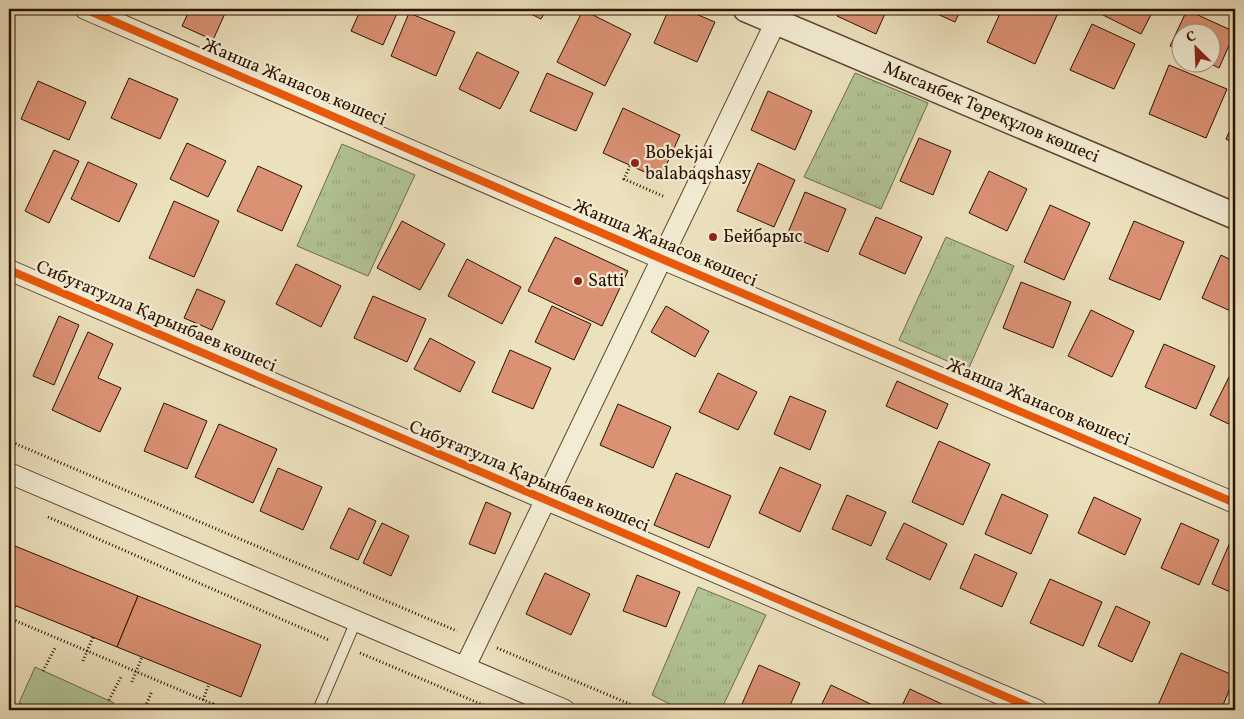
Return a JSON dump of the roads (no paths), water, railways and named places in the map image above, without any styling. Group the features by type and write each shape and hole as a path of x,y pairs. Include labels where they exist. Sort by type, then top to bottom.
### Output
{"street":[{"name":"Жанша Жанасов көшесі","path":"85,9 662,259 1235,503"},
{"name":"Мысанбек Төреқұлов көшесі","path":"746,9 779,15 1235,216"},
{"path":"465,667 779,15"},
{"name":"Сибуғатулла Қарынбаев көшесі","path":"9,270 1037,710"},
{"path":"9,473 565,710"}],"lane":[{"path":"318,710 356,621"}],"place":[{"name":"Bobekjai balabaqshasy","path":"635,163"},
{"name":"Бейбарыс","path":"713,237"},
{"name":"Satti","path":"578,281"}]}
